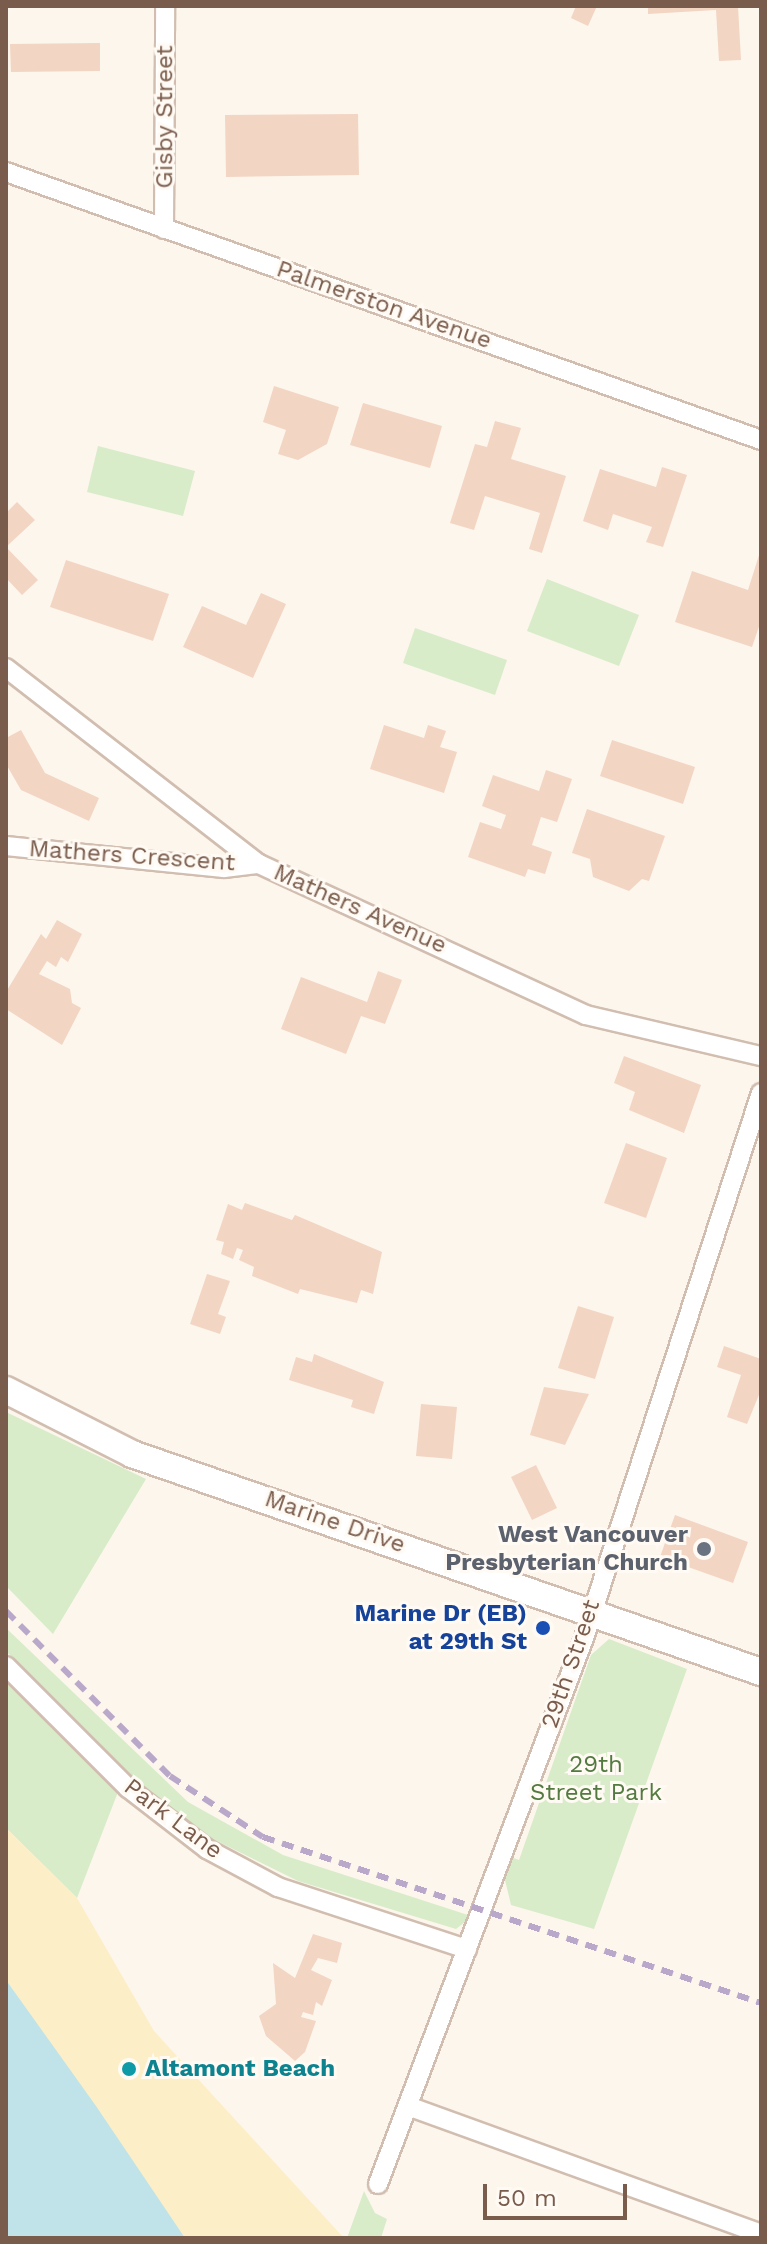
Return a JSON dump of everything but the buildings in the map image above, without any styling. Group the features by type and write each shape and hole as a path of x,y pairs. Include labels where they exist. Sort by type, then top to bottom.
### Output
{"main road":[{"name":"Marine Drive","path":"6,1390 132,1454 592,1609 761,1672"}],"street":[{"name":"Gisby Street","path":"164,229 165,6"},
{"name":"Palmerston Avenue","path":"6,172 761,440"},
{"name":"Mathers Avenue","path":"6,668 259,864 586,1015 761,1056"},
{"name":"Mathers Crescent","path":"6,846 224,868 259,864"},
{"name":"29th Street","path":"378,2184 592,1609 761,1093"},
{"name":"Park Lane","path":"6,1666 128,1788 207,1849 278,1887 467,1949"},
{"path":"408,2106 761,2234"}],"green space":[{"path":"98,446 195,471 183,516 87,492"},
{"path":"547,579 639,615 619,666 527,631"},
{"path":"415,628 507,660 495,695 403,663"},
{"path":"6,1412 146,1479 53,1634 6,1586"},
{"path":"6,1628 188,1802 283,1855 468,1915 465,1922 456,1929 298,1881 193,1829 136,1784 6,1651"},
{"name":"29th Street Park","path":"609,1639 687,1669 594,1929 511,1905 504,1876 511,1857 519,1860 591,1655"},
{"path":"6,1680 118,1792 77,1898 6,1828"},
{"path":"364,2191 375,2213 387,2219 381,2238 347,2238"}],"sand":[{"name":"Altamont Beach","path":"6,1828 77,1898 154,2031 344,2238 185,2238 6,1980"}],"water":[{"path":"6,1980 96,2106 185,2238 6,2238"}],"railway":[{"path":"6,1611 170,1776 263,1837 761,2003"}],"place":[{"name":"West Vancouver Presbyterian Church","path":"704,1549"},
{"name":"Marine Dr (EB) at 29th St","path":"543,1628"},
{"name":"Altamont Beach","path":"129,2069"}]}
